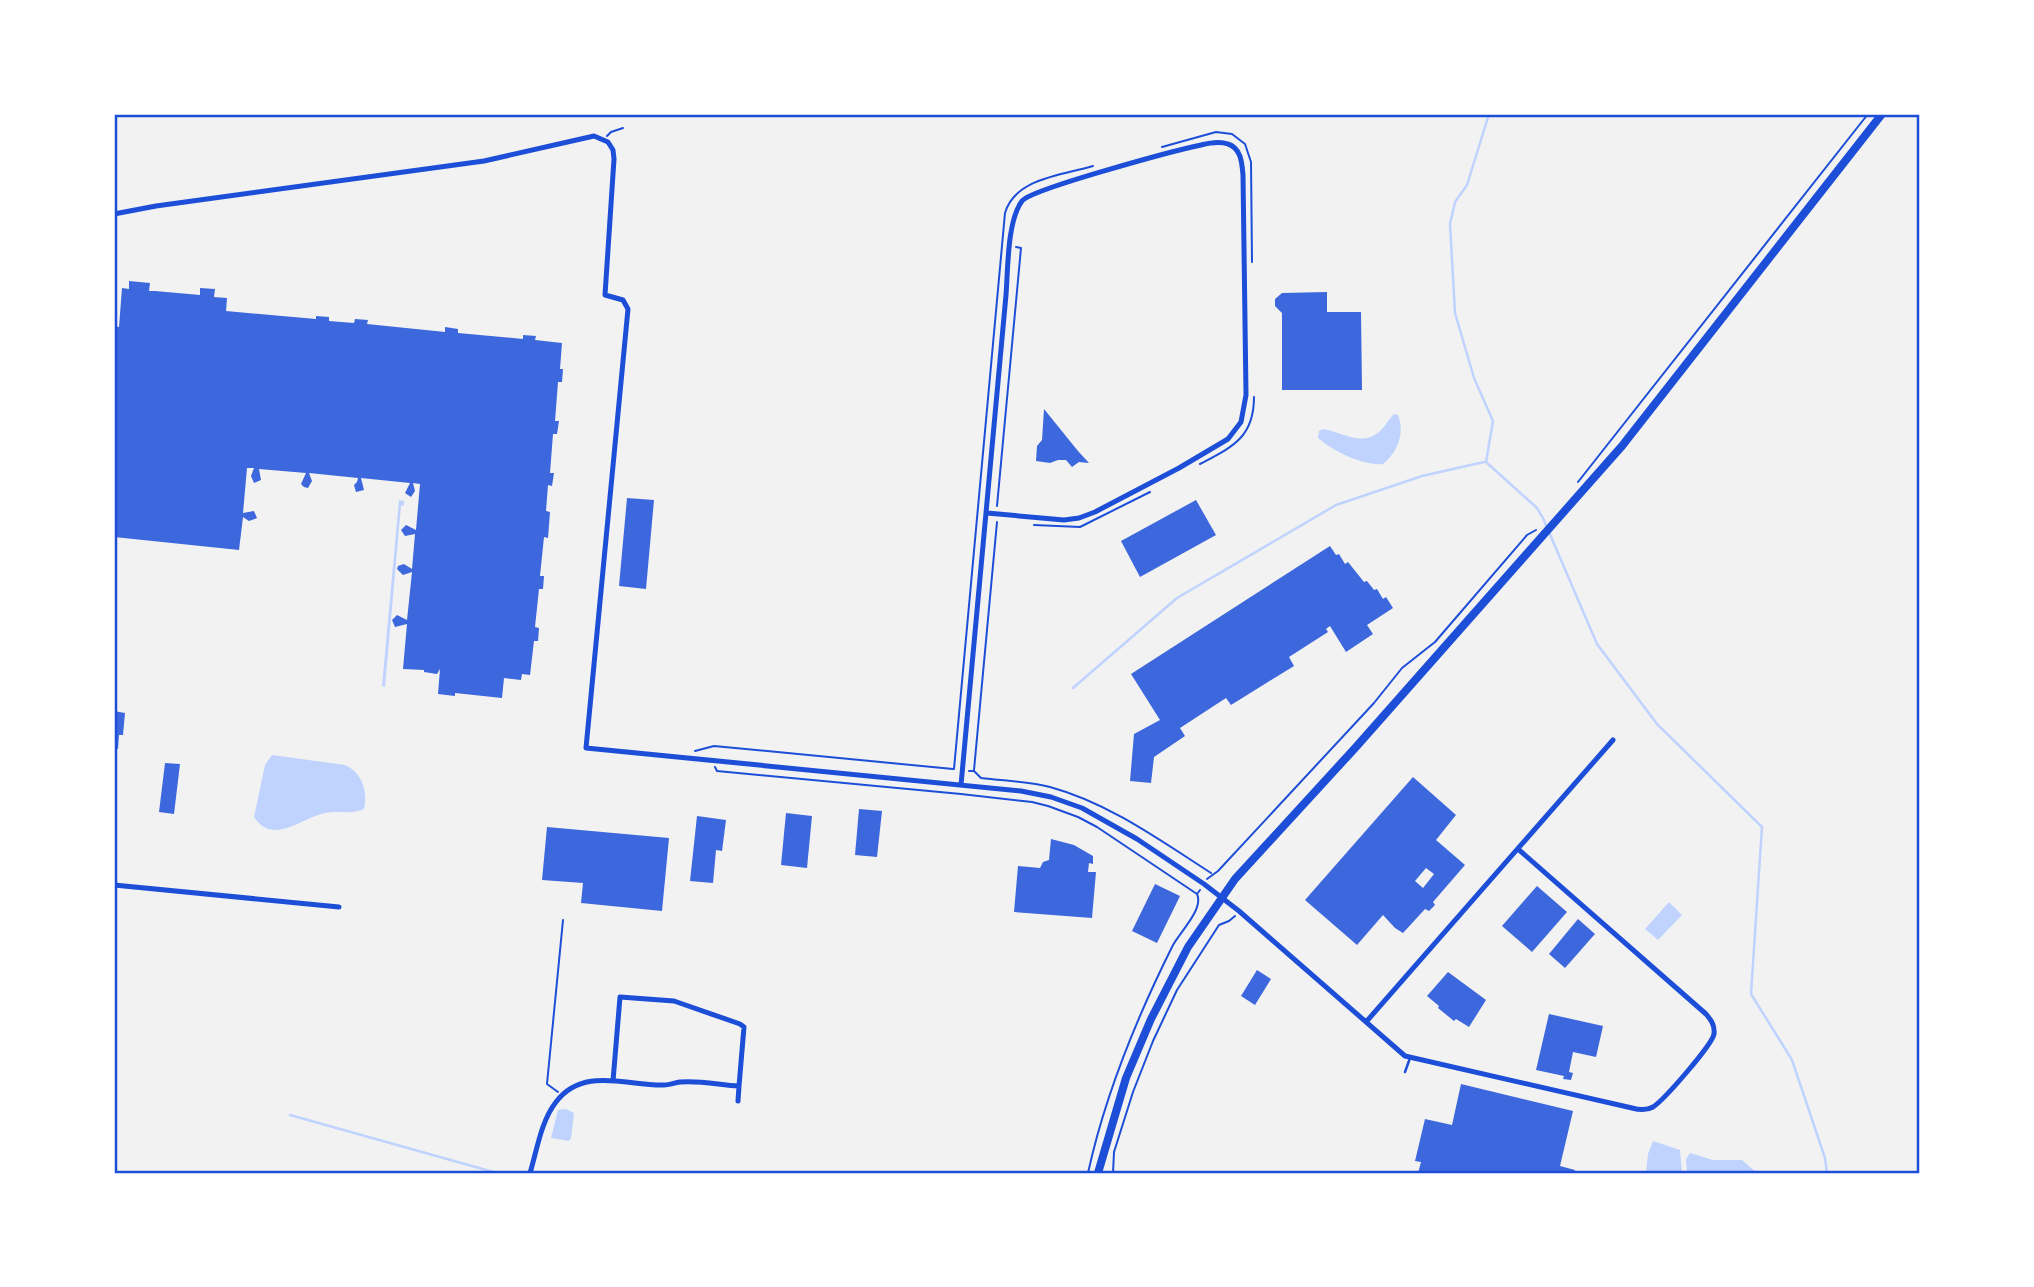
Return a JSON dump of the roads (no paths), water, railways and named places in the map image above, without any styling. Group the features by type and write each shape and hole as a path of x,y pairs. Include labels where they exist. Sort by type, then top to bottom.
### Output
{"main road":[{"path":"1098,1173 1116,1108 1145,1032 1188,947 1222,897 1241,872 1356,747 1651,411 1882,114"}],"street":[{"path":"114,214 484,161 594,136 604,139 611,147 614,157 604,295 623,300 628,309 586,748 1025,792 1074,805 1137,839 1222,897 1410,1058 1643,1110 1650,1108 1661,1100 1710,1043 1714,1035 1713,1025 1706,1014 1518,849"},
{"path":"961,785 1011,247 1015,216 1021,202 1031,194 1082,177 1199,145 1226,143 1235,148 1241,157 1243,175 1246,385 1244,412 1237,430 1226,440 1179,468 1085,516 1064,520 987,513"},
{"path":"1366,1023 1613,740"},
{"path":"114,886 339,907"},
{"path":"612,1081 620,997 674,1001 741,1025 744,1031 738,1101"},
{"path":"530,1173 548,1114 562,1095 582,1083 612,1081 662,1085 683,1082 739,1086"}],"lane":[{"path":"1405,1072 1410,1058"}],"water":[{"path":"1394,414 1398,415 1400,422 1399,442 1383,464 1367,463 1349,457 1318,438 1319,431 1323,429 1358,438 1372,436 1381,430"},
{"path":"399,500 404,501 404,505 401,506 385,687 382,686"},
{"path":"272,755 351,768 362,783 364,809 325,813 278,830 262,825 254,817 265,765"},
{"path":"1669,902 1682,915 1658,940 1645,929"},
{"path":"566,1109 574,1113 571,1138 569,1141 551,1138 558,1110"},
{"path":"1653,1141 1680,1150 1682,1173 1646,1173 1648,1154"},
{"path":"1690,1153 1713,1160 1742,1160 1757,1173 1687,1173 1686,1159"}],"waterway":[{"path":"1489,114 1467,185 1455,202 1450,224 1455,313 1474,378 1493,421 1486,462 1537,508 1597,644 1657,724 1762,827 1751,994 1792,1060 1825,1158 1827,1173"},
{"path":"1073,688 1177,598 1336,505 1422,476 1484,462"},
{"path":"290,1115 497,1173"}]}
